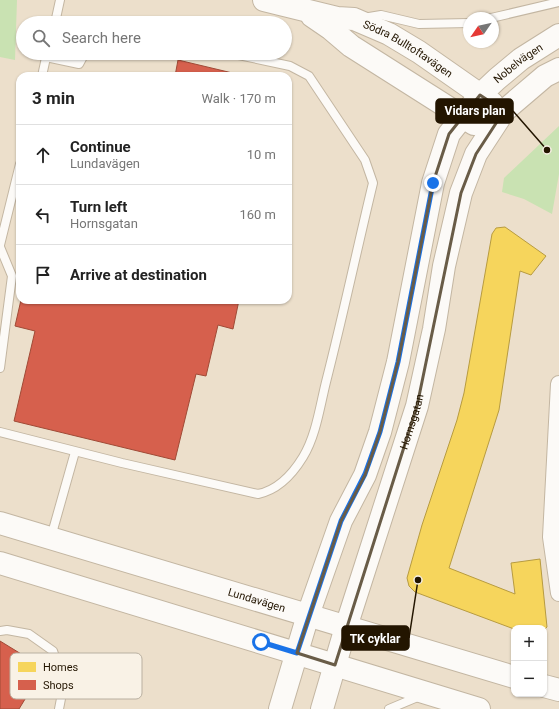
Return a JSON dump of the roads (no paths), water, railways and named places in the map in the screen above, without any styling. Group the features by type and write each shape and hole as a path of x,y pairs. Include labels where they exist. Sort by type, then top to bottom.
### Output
{"main road":[{"name":"Södra Bulltoftavägen","path":"264,0 337,18 354,19 389,34 419,52 504,111"},
{"name":"Södra Bulltoftavägen","path":"301,8 331,29 351,46 462,118 489,132"},
{"name":"Nobelvägen","path":"480,95 496,79 521,59 559,35"},
{"path":"489,132 504,111 554,75"},
{"path":"280,709 308,615 341,521 365,474 380,432 398,362 433,183 449,134 480,95"},
{"name":"Hornsgatan","path":"322,709 346,627 417,406 434,329 444,266 461,193 476,154 489,132"},
{"name":"Lundavägen","path":"0,523 51,537 511,676"},
{"path":"0,563 479,709"},
{"path":"547,687 559,690"}],"street":[{"path":"559,384 555,537 559,593"}],"lane":[{"path":"57,16 60,0"},
{"path":"499,16 559,2"},
{"path":"354,19 380,15 419,24 463,23"},
{"path":"43,72 46,60"},
{"path":"65,60 79,64 81,60"},
{"path":"0,432 75,452 258,494 271,492 277,488 295,469 304,456 312,437 373,183 365,160 309,76 290,66 262,60"},
{"path":"0,368 12,276 0,246 16,180"},
{"path":"51,537 75,452"},
{"path":"0,631 7,630 29,634 54,653"},
{"path":"389,709 427,693"},
{"path":"59,709 61,699"}],"place":[{"name":"Vidars plan","path":"547,150"},
{"name":"TK cyklar","path":"418,580"}]}
